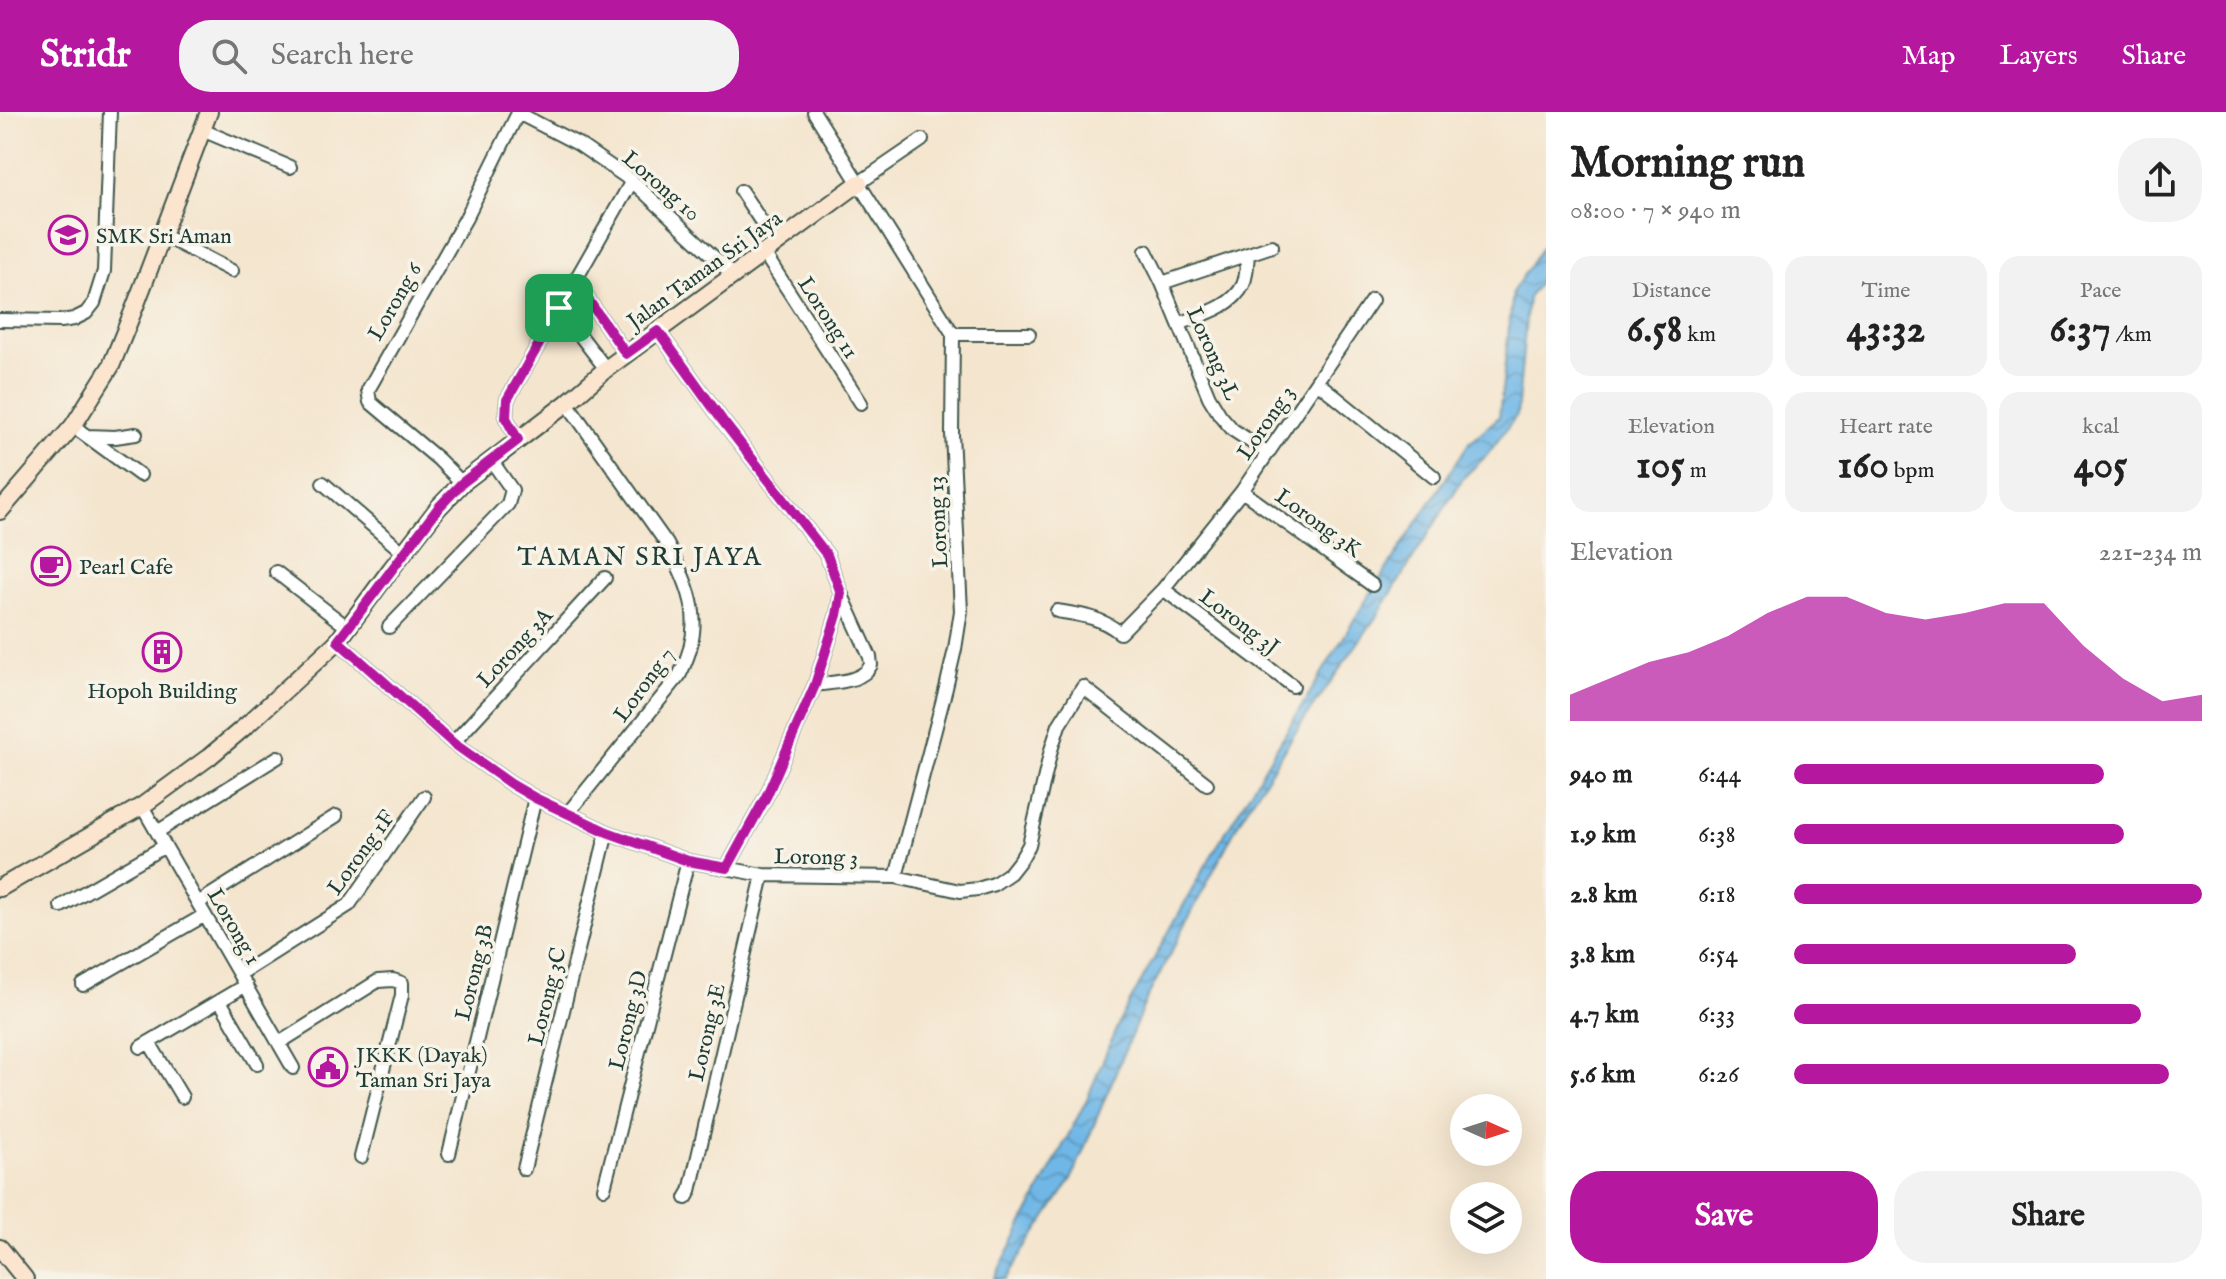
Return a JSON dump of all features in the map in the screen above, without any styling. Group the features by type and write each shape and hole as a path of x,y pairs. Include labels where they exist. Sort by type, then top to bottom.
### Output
{"street":[{"path":"0,320 74,319 86,313 94,303 104,271 110,112"},
{"path":"0,511 73,426 111,366 209,112"},
{"path":"814,112 953,334 1029,334"},
{"name":"Lorong 10","path":"518,113 578,144 632,181 732,274"},
{"name":"Lorong 6","path":"462,483 438,459 379,411 370,402 368,390 466,218 518,113"},
{"path":"202,130 290,167"},
{"path":"859,183 922,140"},
{"path":"518,440 506,418 507,400 632,181"},
{"name":"Jalan Taman Sri Jaya","path":"0,888 142,806 209,757 342,634 439,507 462,483 567,403 606,369 859,183"},
{"name":"Lorong 11","path":"741,191 770,249 861,403"},
{"path":"162,235 232,271"},
{"path":"1162,283 1272,246"},
{"name":"Lorong 3L","path":"1146,251 1209,397 1233,430 1268,453"},
{"path":"1179,324 1221,307 1233,298 1244,282 1248,254"},
{"path":"575,281 626,354"},
{"name":"Lorong 3","path":"1057,611 1100,619 1120,633 1163,589 1242,491 1372,300"},
{"path":"559,308 606,369"},
{"path":"658,331 722,420 827,555 871,665 865,674 856,678 815,685"},
{"name":"Lorong 13","path":"896,877 946,688 961,611 952,434 953,334"},
{"path":"1317,382 1434,477"},
{"name":"Lorong 7","path":"567,403 667,544 680,568 694,613 690,655 679,676 568,813"},
{"path":"73,426 140,475"},
{"path":"88,436 136,434"},
{"path":"389,627 508,504 512,490 491,460"},
{"path":"323,483 404,553"},
{"name":"Lorong 3K","path":"1242,491 1372,585"},
{"name":"Lorong 3","path":"276,572 453,743 511,784 607,832 688,861 763,875 896,877 960,891 994,884 1010,873 1029,845 1059,725 1083,687 1207,784"},
{"name":"Lorong 3A","path":"453,743 605,578"},
{"name":"Lorong 3J","path":"1163,589 1293,686"},
{"path":"727,868 767,795 815,685 841,593"},
{"path":"157,832 278,757"},
{"name":"Lorong 1F","path":"182,1097 145,1045 220,1001 243,980 349,905 424,797"},
{"name":"Lorong 3B","path":"449,1154 535,798"},
{"name":"Lorong 1","path":"142,806 293,1068"},
{"path":"83,985 202,909 336,816"},
{"name":"Lorong 3C","path":"524,1169 607,832"},
{"path":"61,906 165,846"},
{"name":"Lorong 3D","path":"604,1188 688,861"},
{"name":"Lorong 3E","path":"686,1198 763,875"},
{"path":"279,1043 378,981 402,983 402,995 361,1157"},
{"path":"220,1001 257,1064"},
{"path":"0,1248 25,1279"}],"water":[{"path":"1546,241 1546,275 1528,298 1517,415 1487,455 1464,477 1379,613 1295,733 1241,818 1146,1000 1071,1180 1005,1279 994,1279 1087,1099 1119,1022 1204,868 1363,605 1469,443 1499,417 1513,291"}],"place":[{"name":"SMK Sri Aman","path":"68,235"},
{"name":"Pearl Cafe","path":"51,566"},
{"name":"Hopoh Building","path":"162,652"},
{"name":"JKKK (Dayak) Taman Sri Jaya","path":"328,1067"}],"district":[{"name":"TAMAN SRI JAYA","path":"640,556"}],"route":[{"path":"575,281 626,354 658,331 722,420 827,555 837,579 841,593 837,615 815,685 767,795 727,868 688,861 607,832 511,784 453,743 338,641 439,507 462,483 518,440 506,418 507,400 559,308 575,281"}]}
